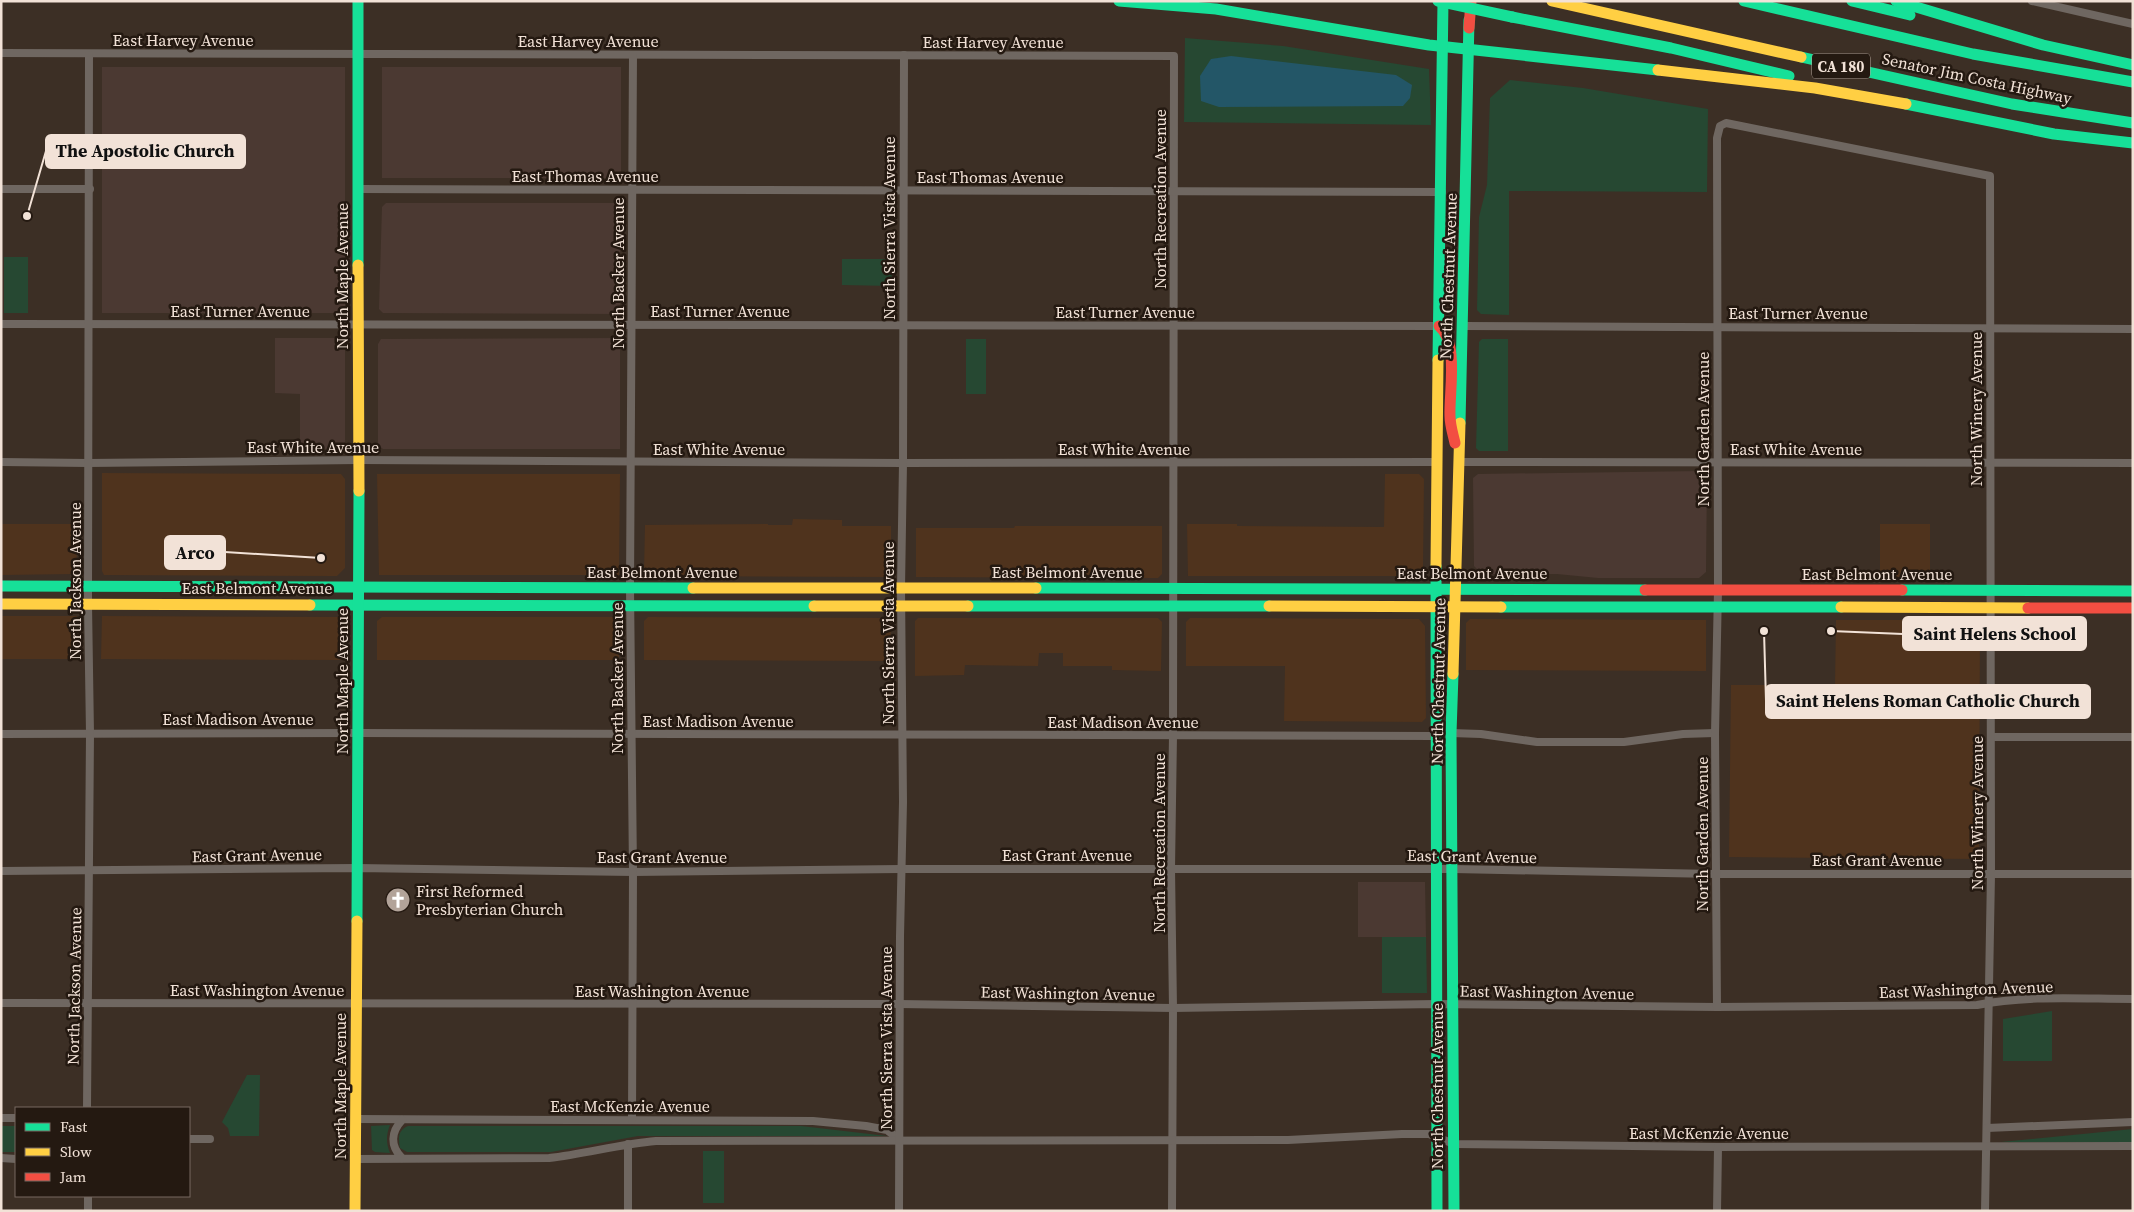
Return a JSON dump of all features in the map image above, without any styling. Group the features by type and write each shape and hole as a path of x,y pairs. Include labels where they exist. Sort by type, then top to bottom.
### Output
{"main road":[{"name":"North Maple Avenue","path":"356,1211 359,605 358,1"},
{"path":"1119,1 1216,9 1443,46 1779,83 1881,99 2047,132 2133,143"},
{"path":"1438,1 1671,48 1881,99"},
{"name":"North Chestnut Avenue","path":"1437,1211 1435,606 1442,192 1443,1"},
{"name":"North Chestnut Avenue","path":"1454,1211 1451,733 1456,606 1470,1"},
{"name":"Senator Jim Costa Highway","path":"1552,1 2012,104 2133,123"},
{"name":"Senator Jim Costa Highway","path":"1744,1 1973,54 2133,82"},
{"path":"1852,1 2019,39"},
{"path":"1896,1 2063,51 2133,65"},
{"path":"1439,326 1444,327 1448,332 1451,344 1450,418 1459,462"},
{"name":"East Belmont Avenue","path":"1,586 2133,591"},
{"name":"East Belmont Avenue","path":"1,604 2133,608"}],"street":[{"path":"2032,1 2133,24"},
{"name":"East Harvey Avenue","path":"1,53 1174,56"},
{"name":"North Jackson Avenue","path":"87,1107 90,734 88,604 89,54"},
{"name":"North Backer Avenue","path":"632,1120 633,872 630,588 633,325 631,190 633,55"},
{"name":"North Sierra Vista Avenue","path":"899,1211 904,55"},
{"name":"North Recreation Avenue","path":"1172,1211 1173,1008 1171,869 1173,736 1174,56"},
{"name":"North Garden Avenue","path":"1717,1007 1714,733 1718,590 1717,138 1720,126 1732,123 1990,176"},
{"name":"North Winery Avenue","path":"1986,1211 1992,737 1989,328 1990,176"},
{"path":"1,189 90,189"},
{"name":"East Thomas Avenue","path":"358,189 1442,192"},
{"name":"East Turner Avenue","path":"1,324 1439,326"},
{"name":"East Turner Avenue","path":"1463,326 2133,329"},
{"name":"East White Avenue","path":"1,462 358,460 903,463 1436,462"},
{"name":"East White Avenue","path":"1459,462 2133,463"},
{"path":"1451,733 1481,734 1537,742 1624,742 1683,734 1714,733"},
{"name":"East Madison Avenue","path":"1,734 1435,736"},
{"path":"1992,737 2133,737"},
{"name":"East Grant Avenue","path":"1,871 357,868 633,872 900,869 1452,869 1716,874 2133,874"},
{"name":"East Washington Avenue","path":"1,1003 900,1004 1173,1008 1453,1004 1717,1007 1977,1006 1988,1003 2029,999 2133,999"},
{"path":"1,1118 15,1118"},
{"name":"East McKenzie Avenue","path":"356,1120 812,1121 887,1130 900,1140"},
{"path":"402,1120 393,1134 394,1145 397,1153 402,1158"},
{"path":"1986,1128 2133,1122"},
{"name":"East McKenzie Avenue","path":"628,1144 656,1141 1288,1140 1429,1134 1454,1144 1986,1148 2133,1146"},
{"path":"190,1139 210,1139"},
{"path":"356,1159 549,1158 572,1156 628,1144 628,1211"},
{"path":"1717,1211 1718,1147"},
{"path":"1,1158 15,1158"},
{"path":"88,1197 88,1211"}],"shaded area":[{"path":"102,67 345,67 345,313 102,313"},
{"path":"382,67 621,67 621,178 382,178"},
{"path":"386,203 620,203 620,314 383,313 379,309 382,207"},
{"path":"275,338 345,338 345,449 300,449 300,394 275,393"},
{"path":"620,338 620,449 383,449 378,445 378,344 381,339"},
{"path":"1701,471 1707,476 1706,572 1699,578 1598,578 1557,574 1482,574 1474,566 1473,478 1478,474"},
{"path":"102,473 341,474 345,479 345,568 337,576 104,575 102,571"},
{"path":"377,474 620,474 619,575 379,575"},
{"path":"1385,474 1419,474 1424,479 1423,569 1416,576 1188,576 1187,524 1384,527"},
{"path":"793,519 842,520 842,526 891,526 891,577 648,576 644,573 645,525 792,525"},
{"path":"1,524 78,524 76,574 1,575"},
{"path":"1880,524 1930,524 1930,579 1880,579"},
{"path":"1015,526 1162,526 1162,574 1158,578 916,577 916,528 1014,528"},
{"path":"1,616 77,616 77,659 1,659"},
{"path":"102,616 338,617 344,623 344,660 101,659"},
{"path":"382,617 615,617 619,621 619,660 377,660 377,621"},
{"path":"648,617 891,618 890,661 644,660 644,621"},
{"path":"918,618 1158,618 1162,622 1161,671 1112,670 1112,666 1063,666 1063,653 1039,653 1038,666 965,665 964,675 915,676 915,621"},
{"path":"1190,618 1419,619 1425,626 1426,718 1422,722 1284,721 1285,666 1186,666 1186,622"},
{"path":"1470,619 1706,620 1706,671 1466,670 1466,623"},
{"path":"1836,620 1980,620 1979,859 1729,857 1731,685 1835,685"},
{"path":"1358,882 1425,882 1426,937 1358,937"}],"green space":[{"path":"1185,38 1283,46 1429,69 1431,125 1184,122"},
{"path":"1510,80 1583,88 1708,109 1707,192 1509,191 1509,315 1481,314 1477,310 1479,217 1487,185 1490,98"},
{"path":"4,257 28,257 28,313 4,313"},
{"path":"842,259 892,259 892,286 842,285"},
{"path":"966,339 986,339 986,394 966,394"},
{"path":"1482,339 1508,339 1508,451 1479,451 1476,448 1479,342"},
{"path":"1382,937 1426,937 1427,993 1382,993"},
{"path":"2052,1011 2052,1061 2003,1061 2003,1019"},
{"path":"247,1075 260,1075 259,1136 230,1136 228,1128 222,1122"},
{"path":"390,1125 387,1139 390,1153 375,1152 372,1150 371,1126"},
{"path":"1,1126 15,1126 15,1152 1,1152"},
{"path":"408,1126 801,1126 887,1136 638,1136 551,1152 407,1152 400,1148 399,1138 402,1130"},
{"path":"2133,1129 2133,1142 2001,1142"},
{"path":"703,1151 724,1151 724,1203 703,1203"}],"water":[{"path":"1231,56 1396,75 1412,85 1410,98 1403,106 1219,107 1201,101 1200,76 1211,59"}],"traffic: fast":[{"path":"358,1 358,265"},
{"path":"1119,1 1216,9 1429,45 1658,70"},
{"path":"1438,1 1512,17"},
{"path":"1438,360 1443,1"},
{"path":"1744,1 1973,54 2133,82"},
{"path":"1852,1 1910,15"},
{"path":"1896,1 2043,45 2133,65"},
{"path":"1512,17 1671,48 1789,76"},
{"path":"1460,423 1469,20"},
{"path":"1801,57 2012,104 2133,123"},
{"path":"1906,104 2054,134 2133,143"},
{"path":"357,921 359,491"},
{"path":"1436,566 1437,1211"},
{"path":"1,586 693,588"},
{"path":"1036,588 1645,590"},
{"path":"1902,590 2133,591"},
{"path":"310,605 814,606"},
{"path":"968,606 1269,606"},
{"path":"1501,607 1841,607"},
{"path":"1453,674 1451,733 1454,1211"}],"traffic: slow":[{"path":"1552,1 1801,57"},
{"path":"1658,70 1815,88 1906,104"},
{"path":"358,265 359,491"},
{"path":"1436,566 1438,360"},
{"path":"1453,674 1460,423"},
{"path":"693,588 1036,588"},
{"path":"1,604 310,605"},
{"path":"814,606 968,606"},
{"path":"1269,606 1501,607"},
{"path":"1841,607 2028,608"},
{"path":"355,1211 357,921"}],"traffic: jam":[{"path":"1469,28 1471,1"},
{"path":"1439,326 1445,333 1451,355 1450,419 1455,443"},
{"path":"1645,590 1902,590"},
{"path":"2028,608 2133,608"}],"place":[{"name":"The Apostolic Church","path":"27,216"},
{"name":"Arco","path":"321,558"},
{"name":"Saint Helens Roman Catholic Church","path":"1764,631"},
{"name":"Saint Helens School","path":"1831,631"},
{"name":"First Reformed Presbyterian Church","path":"398,900"}]}
